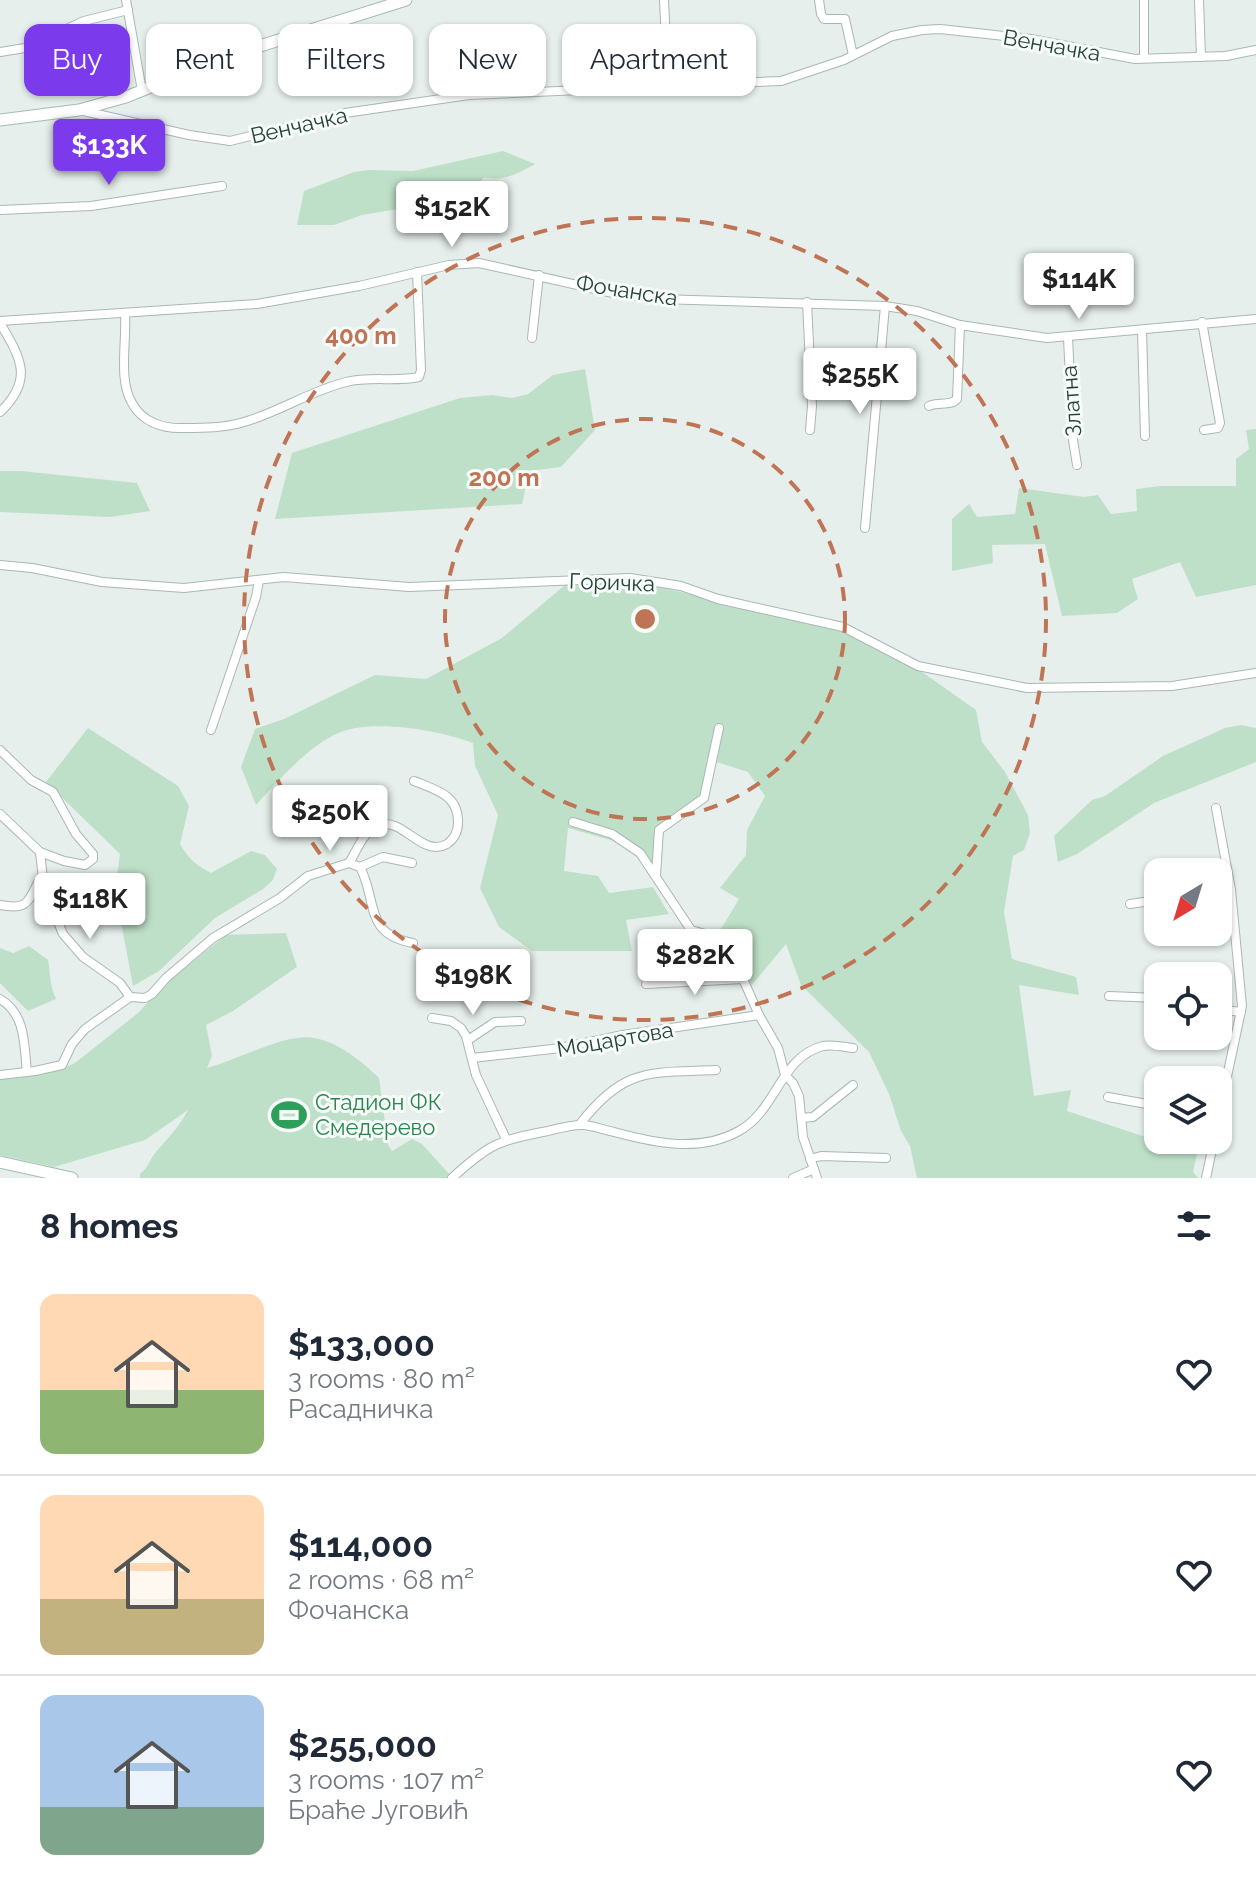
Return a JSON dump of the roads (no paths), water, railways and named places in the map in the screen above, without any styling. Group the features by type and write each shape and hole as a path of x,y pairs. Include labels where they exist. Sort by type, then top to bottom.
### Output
{"main road":[{"path":"0,120 102,110 225,57 406,0"},
{"path":"0,1162 72,1178"}],"street":[{"path":"664,0 665,24"},
{"path":"819,0 824,19 845,19 853,55"},
{"path":"1144,0 1144,58"},
{"path":"1199,0 1201,57"},
{"path":"0,52 25,48 127,5 142,91"},
{"name":"Венчачка","path":"756,82 781,81 808,73 892,36 940,29 1031,39 1111,56 1226,56 1256,50"},
{"name":"Венчачка","path":"102,110 230,141 345,113 469,95 562,91"},
{"path":"0,210 91,206 222,186"},
{"name":"Фочанска","path":"0,322 280,301 449,265 479,263 613,293 660,299 885,306 917,311 960,325 1024,336 1068,338 1202,322 1256,319"},
{"path":"125,313 124,376 127,395 135,409 150,421 169,429 220,427 250,420 344,382 419,377 417,272"},
{"path":"532,338 539,275"},
{"path":"807,302 812,406 810,430"},
{"path":"865,528 885,306"},
{"path":"0,322 19,357 22,372 18,390 0,412"},
{"path":"1202,322 1220,423 1218,428 1204,430"},
{"path":"929,406 951,403 957,399 960,325"},
{"path":"1142,331 1145,436"},
{"name":"Златна","path":"1068,338 1077,465"},
{"name":"Горичка","path":"0,565 83,579 200,588 304,578 425,587 630,578 681,586 718,599 843,627 918,666 1027,688 1172,686 1256,673"},
{"path":"211,730 259,580"},
{"path":"656,875 659,830 704,798 719,728"},
{"path":"0,750 31,780 53,792 76,834 93,854 91,861 78,865 40,852 0,814"},
{"path":"0,1075 62,1065 72,1044 85,1029 130,997 145,998 152,994 213,938 280,898 314,873 349,863 372,828 384,824 398,827 430,846 445,845 454,838 458,820 453,800 414,781"},
{"path":"1216,808 1225,858"},
{"path":"332,821 365,836"},
{"path":"573,822 623,840 640,853 691,930 717,936 731,945 759,1015 778,1048 785,1075 799,1096 803,1137 816,1174 793,1178"},
{"path":"40,852 41,877 53,913 69,942 83,957 120,983 130,997"},
{"path":"349,863 360,867 383,857 400,858 412,863"},
{"path":"360,867 368,885 375,919 392,935 413,943"},
{"path":"0,905 19,908 26,905 41,877"},
{"path":"1229,1066 1242,999 1232,900"},
{"path":"1130,904 1144,902"},
{"path":"646,984 743,979"},
{"path":"1109,996 1144,997"},
{"path":"0,999 11,1006 18,1016 27,1072"},
{"path":"1232,1011 1241,1012"},
{"name":"Моцартова","path":"472,1058 561,1048 623,1035 759,1015"},
{"path":"432,1018 451,1021 461,1028 468,1040 476,1075 506,1139"},
{"path":"468,1040 495,1022 521,1021"},
{"path":"452,1178 483,1151 506,1139 580,1124 671,1145 710,1141 739,1131 757,1118 780,1087 791,1065 819,1047 853,1048"},
{"path":"580,1124 606,1096 637,1076 716,1070"},
{"path":"801,1118 813,1117 853,1085"},
{"path":"1108,1097 1144,1103"},
{"path":"1206,1178 1211,1154"},
{"path":"810,1159 821,1156 886,1158"}],"place":[{"name":"Стадион ФК Смедерево","path":"289,1115"}]}
